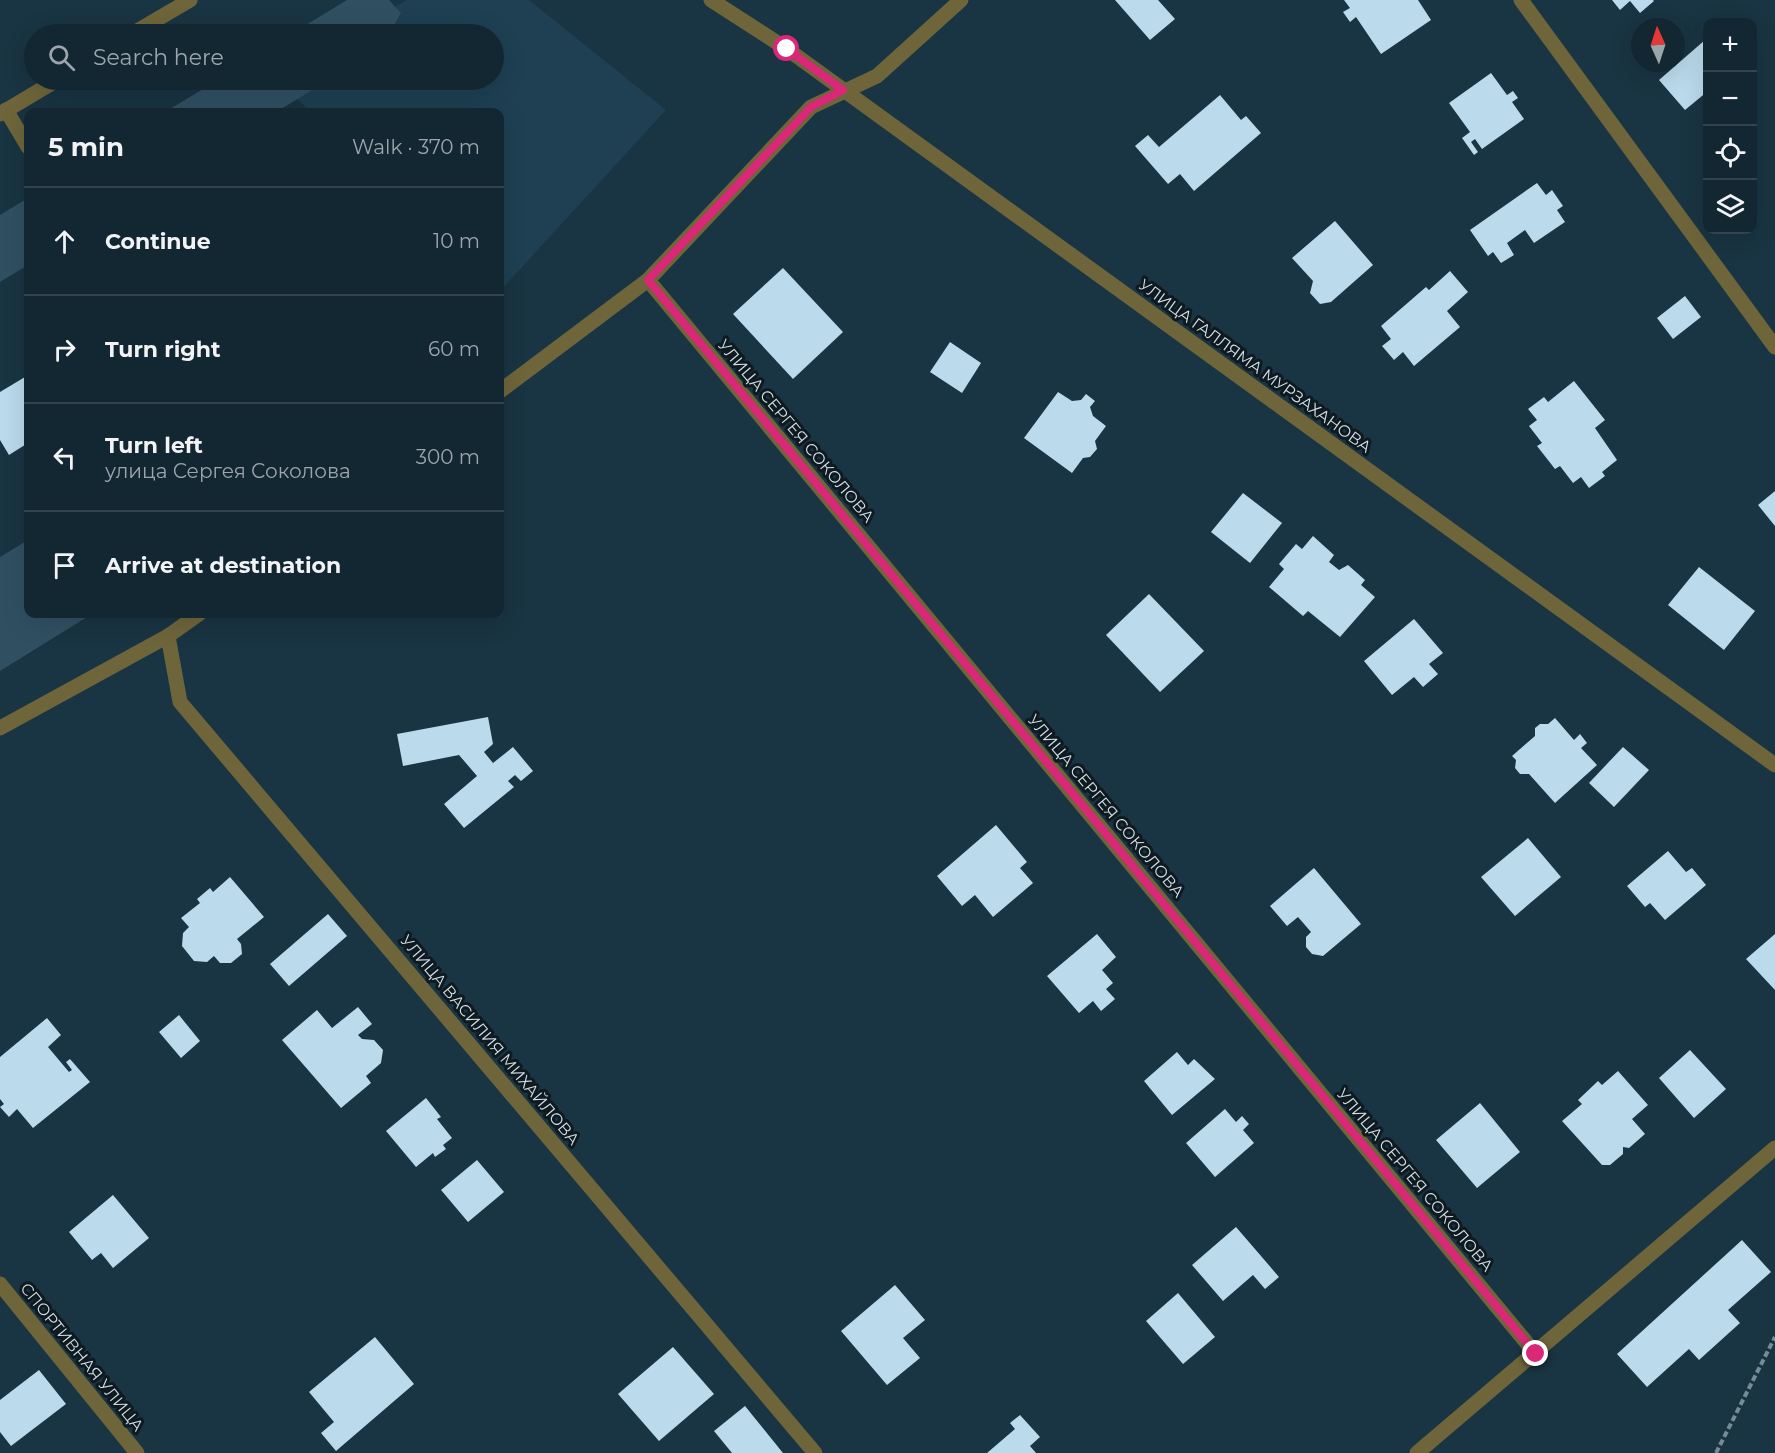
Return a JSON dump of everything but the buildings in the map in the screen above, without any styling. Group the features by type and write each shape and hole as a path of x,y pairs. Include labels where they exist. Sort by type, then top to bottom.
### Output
{"street":[{"path":"149,24 190,0"},
{"name":"УЛИЦА ГАЛЛЯМА МУРЗАХАНОВА","path":"711,0 843,90 1775,765"},
{"path":"504,388 648,280 811,107 877,76 961,0"},
{"path":"1521,0 1775,347"},
{"path":"24,141 3,112 40,90"},
{"name":"УЛИЦА СЕРГЕЯ СОКОЛОВА","path":"648,280 1536,1354"},
{"path":"0,728 168,636 193,618"},
{"name":"УЛИЦА ВАСИЛИЯ МИХАЙЛОВА","path":"168,636 180,702 815,1453"},
{"path":"1418,1453 1775,1148"},
{"name":"СПОРТИВНАЯ УЛИЦА","path":"0,1284 137,1453"}],"path":[{"path":"1716,1453 1775,1337"}],"shaded area":[{"path":"347,0 389,0 401,13 395,24 307,24"},
{"path":"407,0 529,0 666,110 504,287 504,108 307,108 288,90 504,90 504,24 363,24"},
{"path":"201,90 312,90 283,108 172,108"},
{"path":"24,200 24,267 0,282 0,215"},
{"path":"24,542 24,618 86,618 0,671 0,557"}],"route":[{"path":"787,49 843,90 811,107 648,280 1536,1354"}]}
